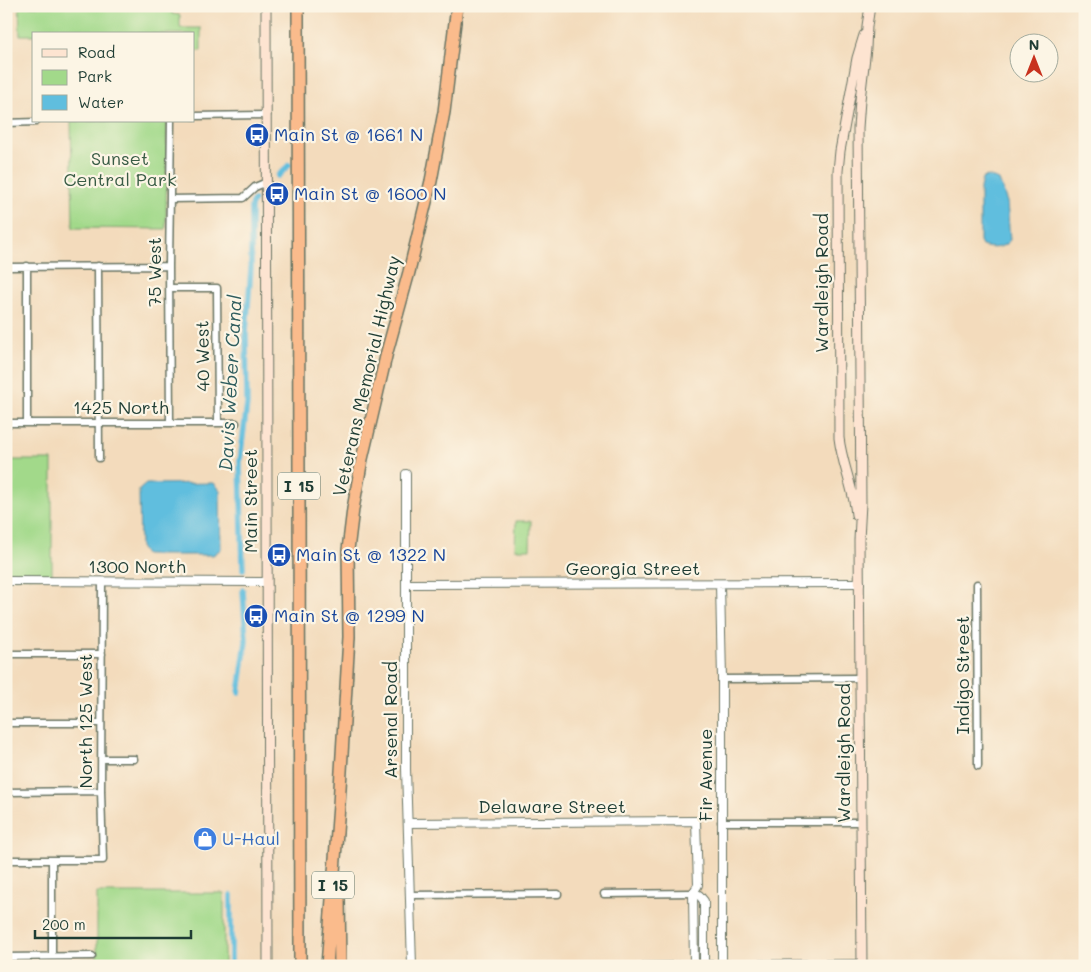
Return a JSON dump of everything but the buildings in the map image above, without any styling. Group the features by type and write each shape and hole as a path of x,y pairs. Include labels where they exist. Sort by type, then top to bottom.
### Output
{"highway":[{"name":"I 15","path":"298,6 300,966"},
{"name":"Veterans Memorial Highway","path":"327,966 339,805 348,637 348,550 353,509 362,459 379,387 431,181 444,112 457,7"},
{"path":"339,805 340,966"}],"main road":[{"name":"Main Street","path":"266,6 268,966"},
{"name":"Wardleigh Road","path":"862,965 858,128 870,6"},
{"name":"Wardleigh Road","path":"859,540 854,498 839,438 838,171 857,58 867,26"}],"street":[{"path":"195,116 267,116"},
{"path":"6,123 36,122"},
{"name":"75 West","path":"170,424 169,266 171,122"},
{"path":"170,199 243,198 255,187 267,182"},
{"path":"6,266 169,266"},
{"path":"27,266 27,423"},
{"path":"98,266 99,458"},
{"name":"40 West","path":"169,288 217,288 218,424"},
{"name":"1425 North","path":"6,423 236,424"},
{"name":"Arsenal Road","path":"406,474 406,768 412,966"},
{"name":"1300 North","path":"6,582 267,582"},
{"name":"North 125 West","path":"52,860 103,860 101,791 102,582"},
{"name":"Georgia Street","path":"406,584 860,584"},
{"name":"Fir Avenue","path":"720,584 722,679 722,965"},
{"name":"Indigo Street","path":"977,584 978,766"},
{"path":"6,654 102,654"},
{"path":"722,679 860,678"},
{"path":"6,723 101,724"},
{"path":"101,759 134,759"},
{"path":"6,792 101,791"},
{"name":"Delaware Street","path":"408,823 696,821 698,885 693,893"},
{"path":"721,822 861,822"},
{"path":"6,860 52,860 52,956"},
{"path":"604,894 693,893 699,895 704,901 704,965 862,965"},
{"path":"645,966 694,966 693,893"},
{"path":"410,896 558,894"},
{"path":"6,957 92,956"}],"green space":[{"path":"19,6 172,6 172,14 180,15 180,28 201,28 201,51 195,51 195,32 32,32 32,35 20,35"},
{"name":"Sunset Central Park","path":"71,122 167,122 166,229 73,228"},
{"path":"6,460 52,460 52,577 6,577"},
{"path":"516,521 531,521 530,549 515,549"},
{"path":"97,893 224,893 224,966 81,966 81,959 97,958"}],"water":[{"path":"987,176 999,180 1007,202 1010,240 1004,245 990,248 982,246 980,242 980,188 982,179"},
{"path":"214,483 220,490 221,549 213,555 145,555 140,547 139,490 146,484"}],"waterway":[{"path":"278,176 289,165"},
{"name":"Davis Weber Canal","path":"243,569 240,461 247,404 246,332 251,268 251,208 254,200"},
{"name":"Davis Weber Canal","path":"239,693 246,641 243,590"},
{"name":"Davis Weber Canal","path":"231,895 231,966"}],"place":[{"name":"Main St @ 1661 N","path":"257,135"},
{"name":"Main St @ 1600 N","path":"277,194"},
{"name":"Main St @ 1322 N","path":"279,555"},
{"name":"Main St @ 1299 N","path":"256,616"},
{"name":"U-Haul","path":"205,839"}]}
